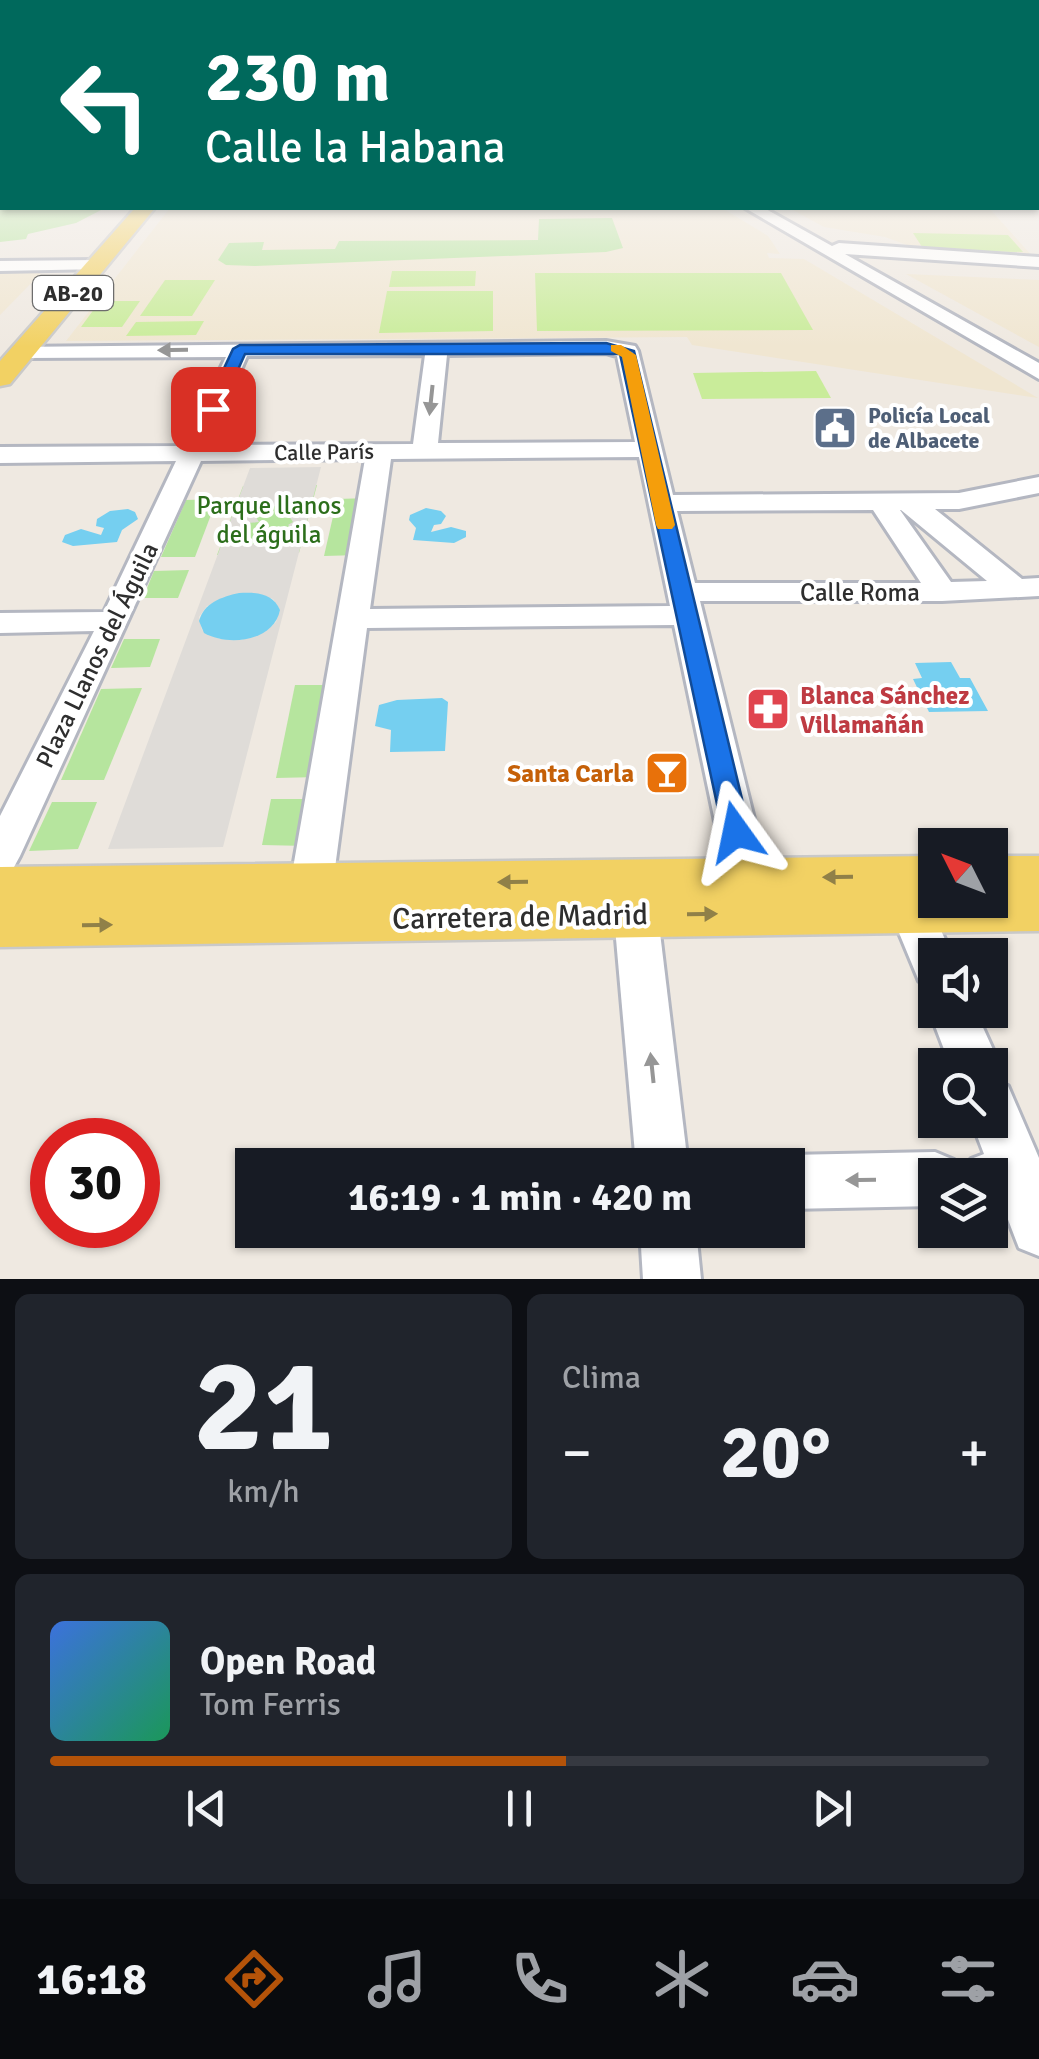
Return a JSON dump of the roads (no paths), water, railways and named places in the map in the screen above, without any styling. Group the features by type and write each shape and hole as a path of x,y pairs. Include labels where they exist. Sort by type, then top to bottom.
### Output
{"main road":[{"path":"0,378 11,350 113,228"},
{"name":"AB-20","path":"85,265 125,228"},
{"path":"1008,876 1039,876"},
{"name":"Carretera de Madrid","path":"0,888 748,879 918,893"},
{"name":"Carretera de Madrid","path":"0,925 636,916 918,894"},
{"name":"Carretera de Madrid","path":"1008,905 1039,909"}],"street":[{"path":"790,228 859,266 890,276 1039,372"},
{"path":"840,234 890,246 912,256"},
{"path":"819,244 880,254 1039,262"},
{"path":"859,266 864,258 880,254"},
{"path":"0,266 85,265"},
{"path":"890,276 1039,275"},
{"path":"425,451 437,348"},
{"name":"Plaza Llanos del Águila","path":"0,856 115,621 240,349"},
{"path":"11,350 621,349 629,355 748,879"},
{"name":"Calle París","path":"0,456 648,449"},
{"path":"314,868 378,452"},
{"path":"660,503 959,501 1039,485"},
{"path":"896,503 1028,588"},
{"path":"896,503 942,592"},
{"name":"Calle Roma","path":"353,619 1028,588"},
{"path":"0,624 115,621"},
{"path":"636,916 660,1148"},
{"path":"805,1182 918,1179"},
{"path":"1008,1182 1039,1228"},
{"path":"669,1248 672,1279"}],"water":[{"path":"426,508 446,516 431,532 451,527 466,531 466,537 454,543 413,540 416,528 409,520 410,515"},
{"path":"128,509 138,519 122,530 117,542 73,546 62,542 65,535 81,529 101,535 104,528 96,526 97,519 110,511"},
{"path":"239,593 263,595 277,604 280,610 269,629 237,640 204,633 199,621 209,605"},
{"path":"951,662 960,678 970,678 988,711 929,712 913,679 922,678 915,663"},
{"path":"442,698 448,702 445,751 390,752 391,730 375,726 379,705"}],"place":[{"name":"Policía Local de Albacete","path":"835,428"},
{"name":"Blanca Sánchez Villamañán","path":"768,709"},
{"name":"Santa Carla","path":"667,773"}],"park label":[{"name":"Parque llanos del águila","path":"269,520"}]}
